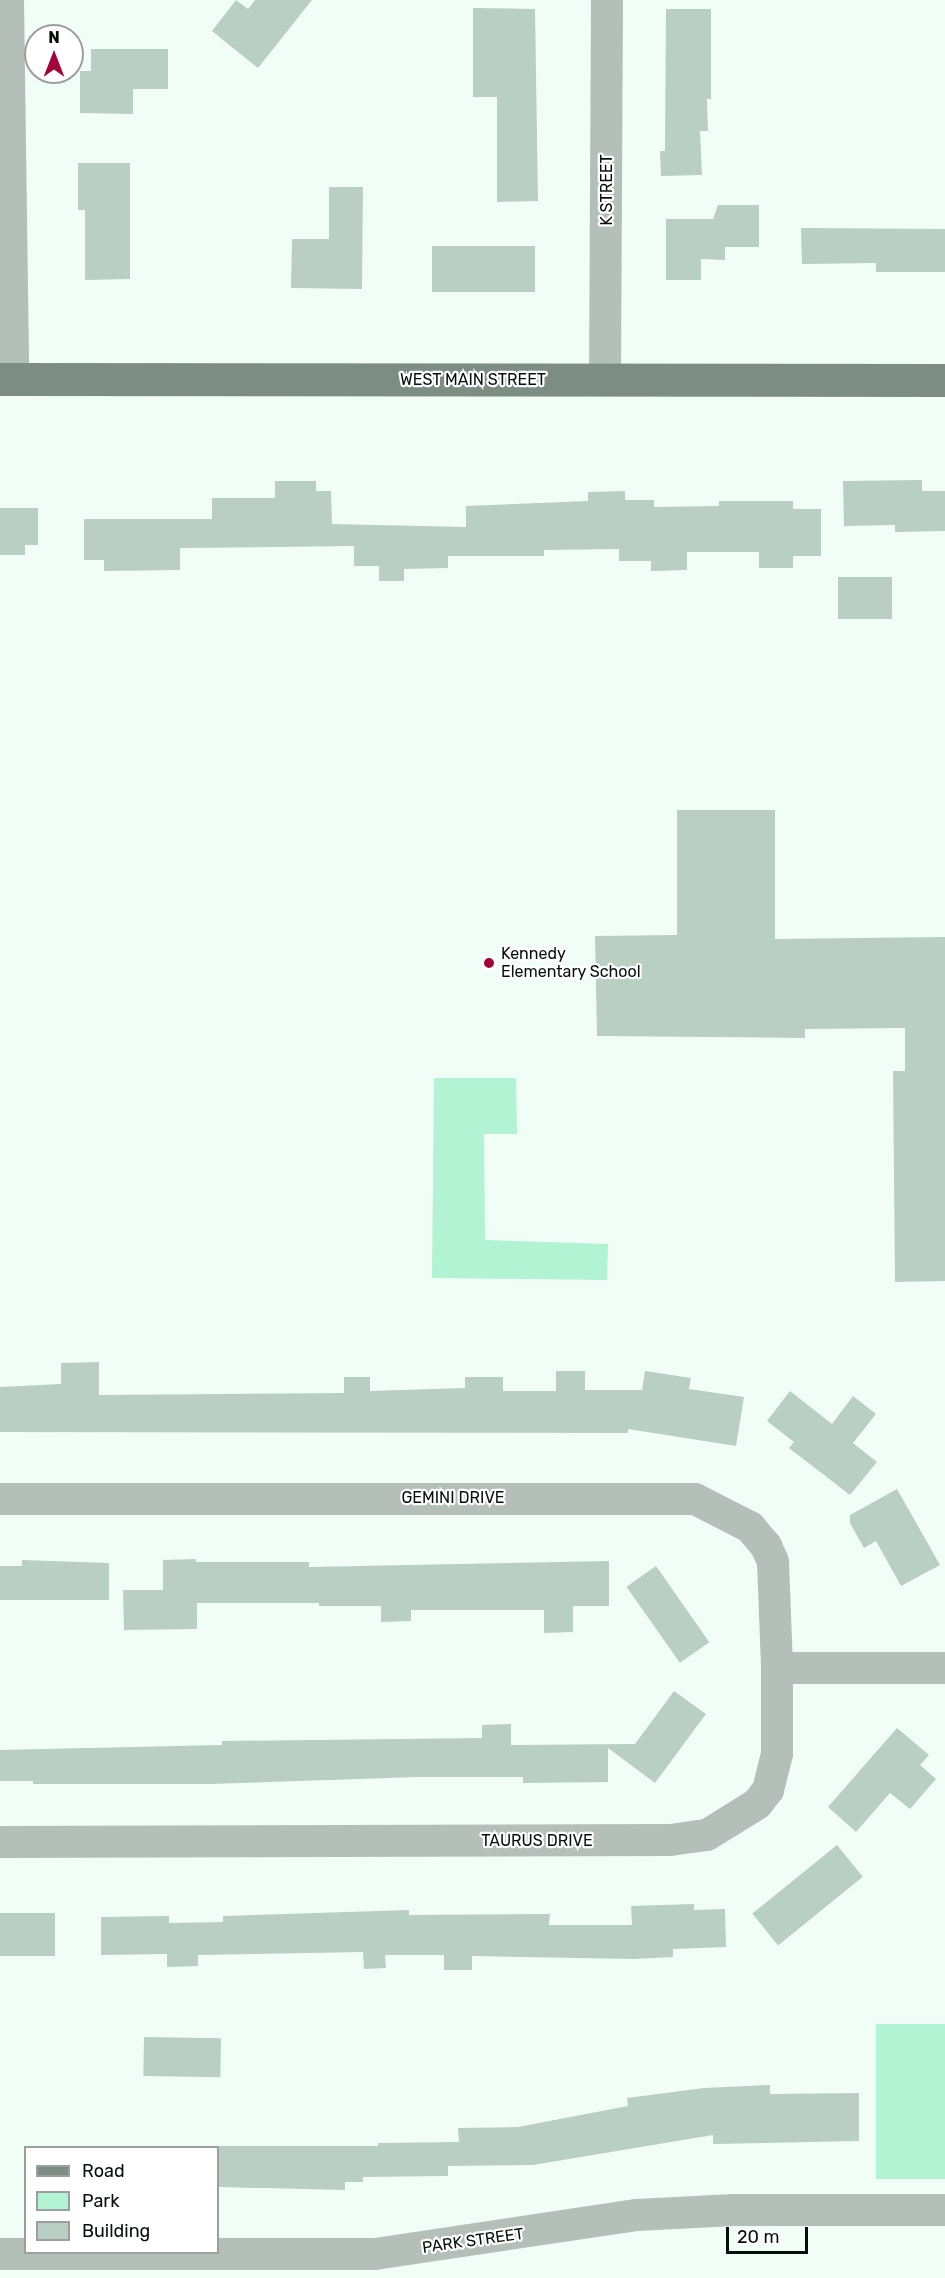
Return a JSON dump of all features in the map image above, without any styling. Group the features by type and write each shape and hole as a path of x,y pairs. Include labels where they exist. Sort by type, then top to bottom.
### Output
{"main road":[{"name":"WEST MAIN STREET","path":"6,380 945,380"}],"street":[{"path":"6,380 8,0"},
{"name":"K STREET","path":"605,380 607,0"},
{"name":"GEMINI DRIVE","path":"0,1499 695,1499 750,1527 766,1546 772,1562 777,1668"},
{"path":"777,1668 945,1668"},
{"name":"TAURUS DRIVE","path":"0,1842 670,1840 707,1835 757,1804 768,1790 777,1754 777,1668"},
{"name":"PARK STREET","path":"0,2254 375,2254 637,2215 734,2210 945,2210"}],"green space":[{"path":"434,1078 516,1078 517,1134 484,1134 485,1240 608,1244 607,1280 432,1278"},
{"path":"876,2024 945,2024 945,2179 876,2179"}],"building":[{"path":"236,0 248,9 255,0 312,0 258,68 212,31"},
{"path":"473,8 535,9 538,201 497,202 497,97 473,97"},
{"path":"666,9 711,9 711,99 707,99 708,131 700,131 702,175 661,176 660,151 665,151"},
{"path":"91,49 168,49 168,89 133,89 133,114 80,113 80,84 84,84 84,71 91,71"},
{"path":"78,163 130,163 130,279 85,280 85,210 78,210"},
{"path":"329,187 363,187 362,289 291,288 292,239 329,239"},
{"path":"718,205 759,205 759,247 725,247 725,260 701,259 701,280 666,280 666,219 713,219"},
{"path":"801,228 945,229 945,272 876,272 876,263 802,264"},
{"path":"432,246 535,246 535,292 432,292"},
{"path":"922,480 922,491 945,491 945,531 895,532 895,525 844,526 843,481"},
{"path":"275,481 316,481 316,491 331,491 332,524 466,527 466,506 588,501 588,492 625,491 625,500 654,500 654,507 719,506 719,501 793,501 793,509 821,509 821,556 793,556 793,568 759,568 759,552 687,552 687,570 651,571 651,561 619,561 619,549 544,550 544,556 448,556 448,568 404,569 404,581 379,581 379,566 354,566 354,546 180,548 180,570 104,571 104,560 84,560 84,519 212,519 212,498 275,498"},
{"path":"0,508 38,508 38,545 25,545 25,555 0,555"},
{"path":"838,577 892,577 892,619 838,619"},
{"path":"677,810 775,810 775,939 945,937 945,1281 895,1282 893,1071 905,1071 905,1028 805,1029 805,1038 597,1036 595,936 677,935"},
{"path":"99,1362 99,1395 344,1393 344,1377 370,1377 370,1391 465,1388 465,1377 503,1377 503,1391 556,1391 556,1371 585,1371 585,1390 642,1390 645,1371 691,1378 689,1389 744,1397 736,1446 628,1429 628,1433 0,1432 0,1387 61,1384 61,1363"},
{"path":"790,1391 832,1424 853,1396 876,1414 853,1443 877,1462 850,1495 789,1448 794,1442 767,1421"},
{"path":"897,1489 940,1565 901,1586 876,1541 864,1548 850,1523 850,1515"},
{"path":"196,1559 196,1562 309,1562 309,1567 609,1561 609,1606 573,1606 573,1632 544,1633 544,1610 411,1610 411,1621 381,1622 381,1606 319,1606 319,1603 197,1603 197,1629 124,1630 123,1590 163,1590 163,1560"},
{"path":"22,1560 109,1563 109,1600 0,1600 0,1566 22,1566"},
{"path":"656,1566 709,1642 680,1663 627,1587"},
{"path":"674,1691 706,1714 655,1783 608,1748 608,1782 523,1783 523,1777 418,1777 209,1784 33,1784 33,1781 0,1781 0,1750 222,1745 222,1741 482,1738 482,1725 511,1724 511,1745 635,1744"},
{"path":"897,1728 929,1755 920,1765 936,1779 910,1809 890,1793 856,1832 828,1807"},
{"path":"837,1845 863,1877 778,1945 752,1914"},
{"path":"694,1904 694,1910 725,1909 726,1947 673,1949 673,1957 634,1959 472,1956 472,1970 444,1970 444,1955 385,1955 386,1968 364,1969 363,1952 198,1955 198,1966 167,1967 167,1954 101,1955 101,1917 169,1916 169,1923 223,1922 223,1916 409,1910 409,1915 550,1914 549,1925 632,1925 631,1906"},
{"path":"0,1913 55,1913 55,1956 0,1956"},
{"path":"144,2037 221,2038 220,2077 143,2076"},
{"path":"770,2085 770,2094 859,2093 859,2141 713,2144 713,2135 533,2165 448,2166 448,2176 363,2177 363,2182 345,2182 345,2190 219,2187 219,2146 378,2146 378,2143 459,2142 458,2128 518,2127 628,2106 627,2098 704,2088"}],"place":[{"name":"Kennedy Elementary School","path":"489,963"}]}
